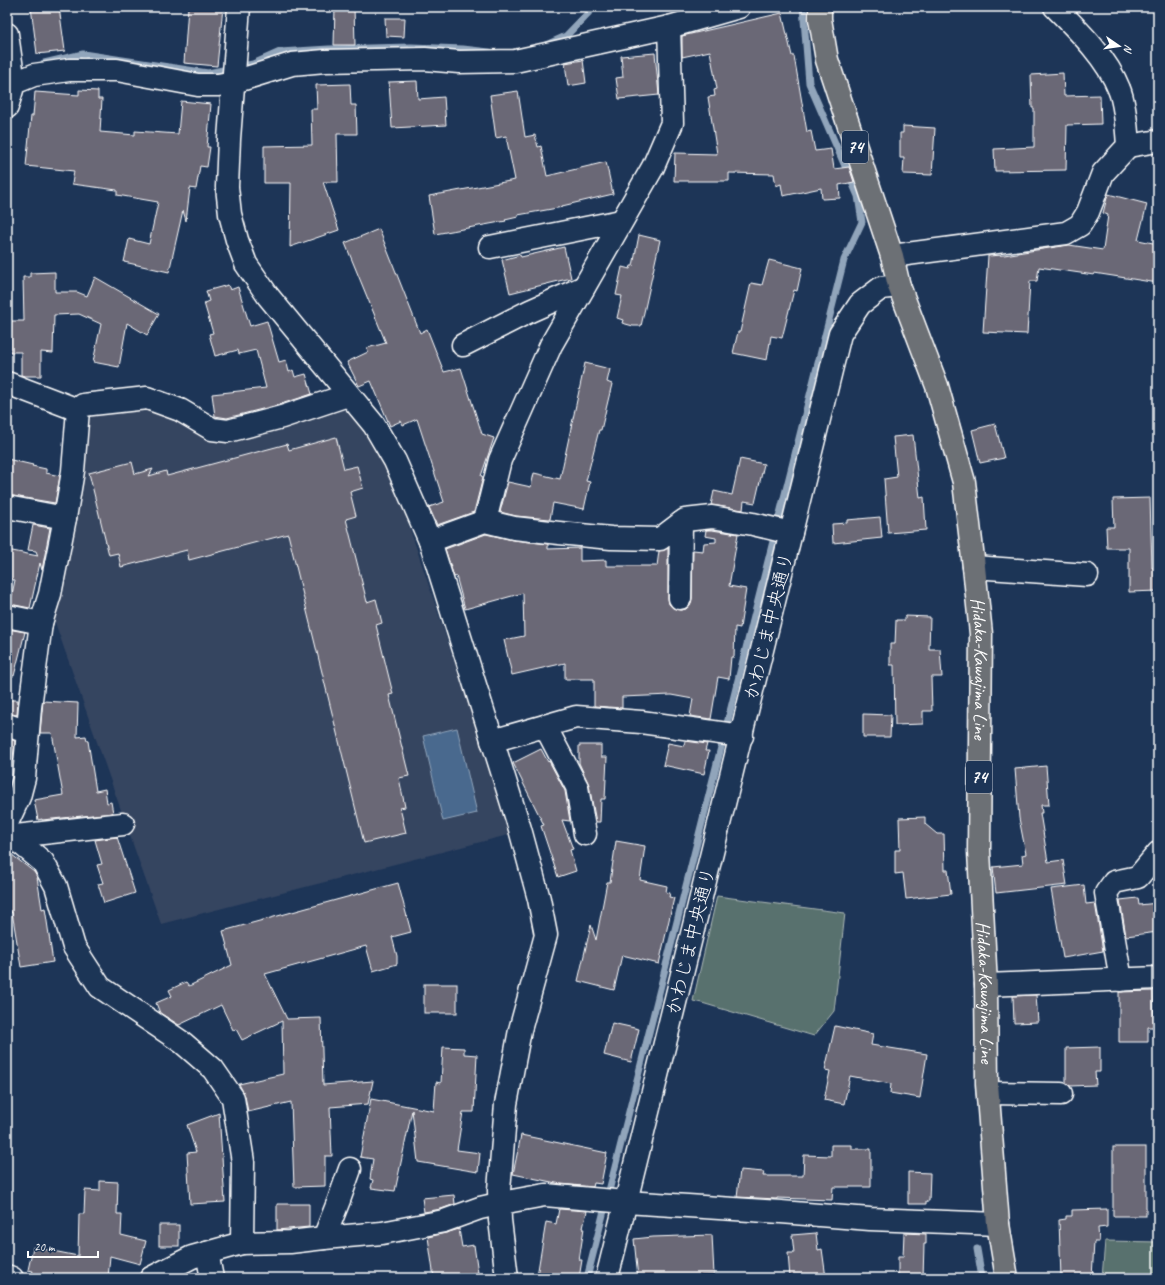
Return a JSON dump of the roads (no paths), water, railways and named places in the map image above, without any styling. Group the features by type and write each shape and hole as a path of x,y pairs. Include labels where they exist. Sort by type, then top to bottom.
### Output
{"main road":[{"name":"74","path":"820,7 820,19 827,60 892,256 899,286"},
{"name":"Hidaka-Kawajima Line","path":"899,286 937,386 964,482 974,567 981,634 979,851 986,985 988,1093 998,1224 1007,1278"}],"street":[{"path":"239,7 234,82 228,139 227,187 230,214 246,264 268,296 374,425 395,461 430,541 520,829 540,899 546,935 520,1030 506,1104 499,1204 507,1278"},
{"path":"14,83 34,75 69,70 117,70 198,85 218,85 234,82 292,64 325,61 425,58 459,62 515,61 669,26 739,7"},
{"path":"1055,7 1085,38 1106,66 1119,89 1126,123 1128,146"},
{"path":"485,521 500,460 551,345 621,221 654,167 672,123 669,26"},
{"path":"7,34 14,83 7,107"},
{"path":"892,256 1066,233 1080,225 1088,212 1103,173 1128,146 1158,141"},
{"path":"490,247 621,221"},
{"name":"かわじま中央通り","path":"607,1278 840,334 860,304 881,288 899,286"},
{"path":"463,345 530,311 584,287"},
{"path":"7,382 78,410"},
{"path":"9,832 24,778 27,732 41,623 50,594 65,518 73,471 78,410 83,405 147,398 180,410 212,429 228,432 348,395"},
{"path":"7,508 65,518"},
{"path":"430,541 485,521 514,528 611,538 660,539 685,520 712,517 792,532"},
{"path":"680,598 681,523"},
{"path":"974,567 1087,574"},
{"path":"7,616 41,623"},
{"path":"492,741 576,717 641,722 742,736"},
{"path":"7,725 27,732"},
{"path":"546,726 577,787 585,834"},
{"path":"9,832 123,824"},
{"path":"9,832 43,862 56,886 74,947 100,987 183,1043 213,1069 233,1098 243,1162 242,1243"},
{"path":"1121,980 1106,893 1114,882 1138,877 1158,853"},
{"path":"986,985 1158,978"},
{"path":"988,1093 1061,1094"},
{"path":"324,1238 340,1200 350,1169"},
{"path":"151,1278 192,1257 242,1243 290,1242 382,1233 444,1221 480,1208 545,1195 870,1219 998,1224"},
{"path":"207,1253 212,1278"},
{"path":"7,1276 12,1278"}],"waterway":[{"path":"546,45 566,36 594,7"},
{"path":"587,1278 844,260 862,222 858,196 809,83 803,7"},
{"path":"44,63 83,54 208,73 253,64 280,52 411,47 463,49 489,52"},
{"path":"977,1249 982,1278"}]}
